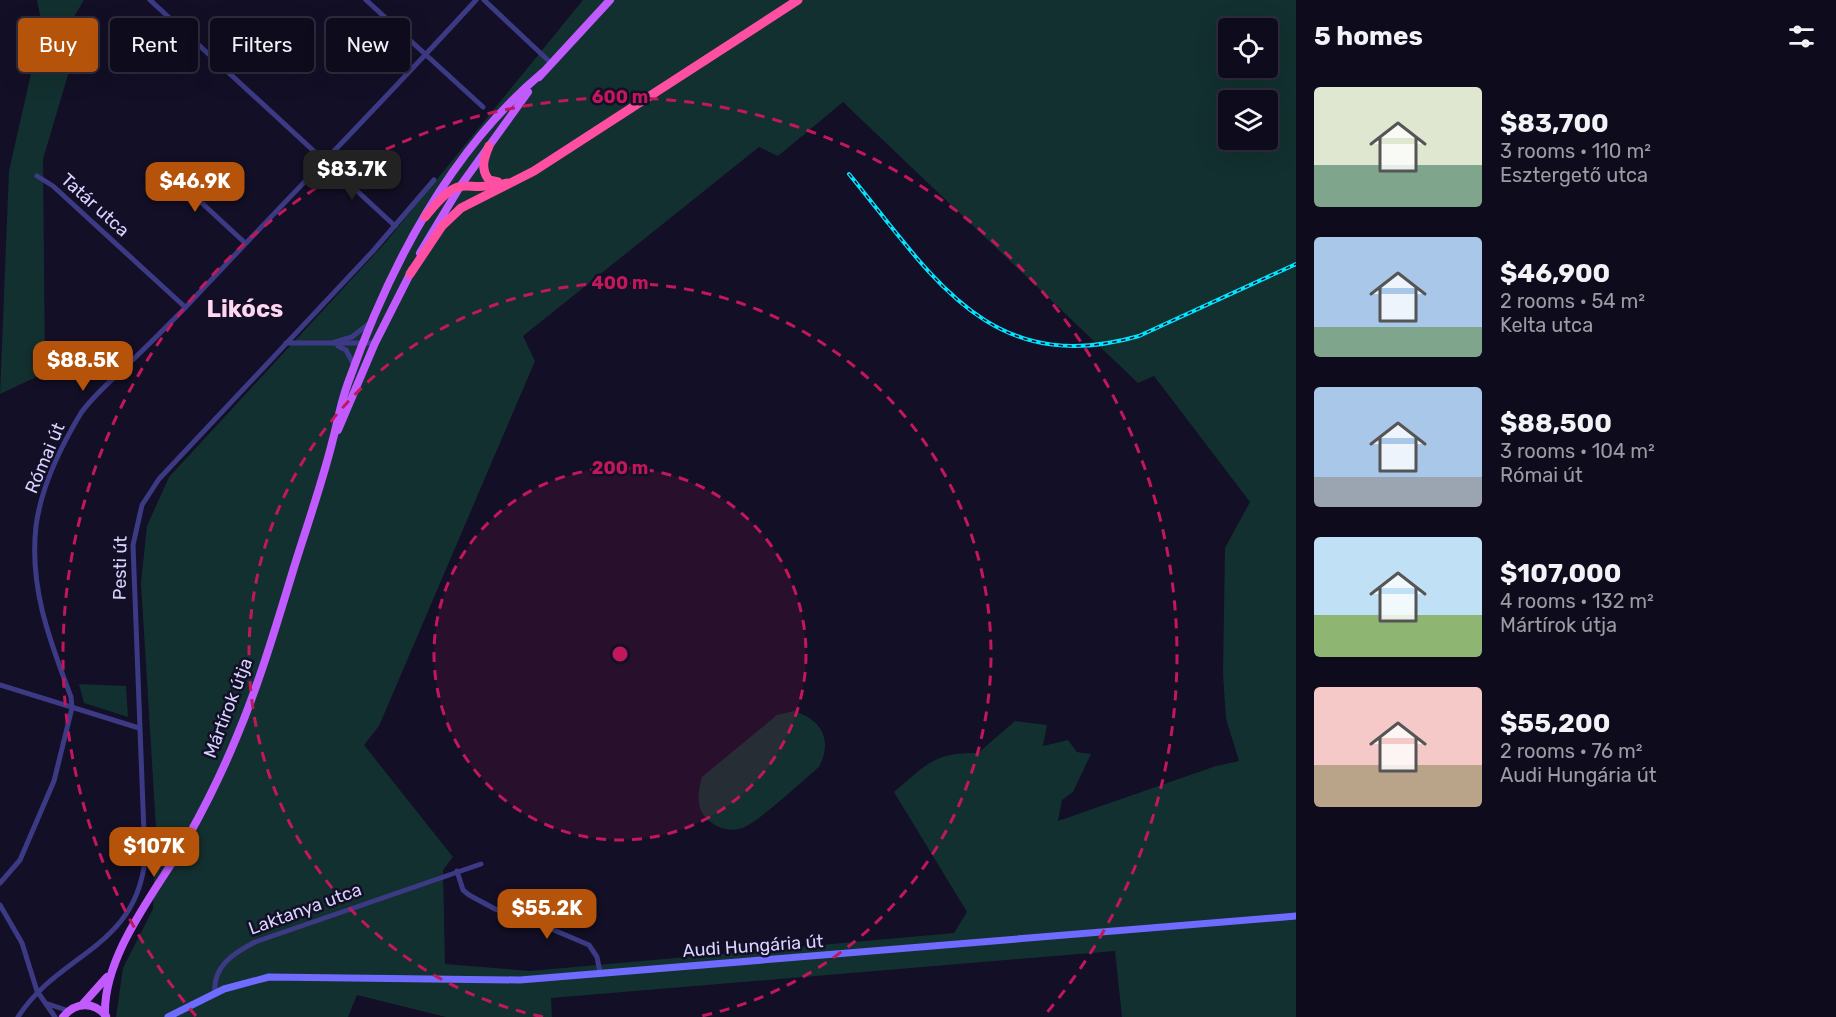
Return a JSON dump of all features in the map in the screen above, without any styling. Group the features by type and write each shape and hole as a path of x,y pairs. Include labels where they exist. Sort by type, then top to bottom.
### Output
{"highway":[{"path":"410,274 433,237 451,216 534,171 798,0"},
{"path":"489,146 483,162 487,178 498,182 513,182"},
{"path":"425,218 448,190 461,185 490,186 513,182"}],"main road":[{"path":"334,438 340,406 354,365 392,276 456,168 490,127 610,0"},
{"path":"334,438 375,343 431,233 461,185 542,73"},
{"name":"Mártírok útja","path":"66,1014 82,1005 95,993 111,971 135,924 199,817 237,737 262,670 334,438"},
{"name":"Mártírok útja","path":"105,1016 105,997 111,971"},
{"name":"Mártírok útja","path":"82,1005 97,1008 105,1016"}],"street":[{"path":"150,0 395,226"},
{"path":"366,0 483,107"},
{"name":"Római út","path":"0,883 20,860 43,809 60,760 72,708 71,697 45,626 38,597 35,543 36,525 43,499 64,444 82,411 185,308 244,242 476,0"},
{"path":"484,0 551,63"},
{"path":"163,167 244,242"},
{"name":"Tatár utca","path":"38,176 53,186 185,308"},
{"name":"Pesti út","path":"18,1017 37,990 90,952 113,931 136,899 145,860 133,545 142,505 174,462 395,226 434,180"},
{"path":"328,343 352,337 374,319"},
{"path":"328,343 346,350 354,365"},
{"path":"286,344 375,343"},
{"path":"0,685 139,728"},
{"name":"Laktanya utca","path":"214,994 216,980 226,960 255,942 481,864"},
{"path":"457,871 463,890 469,895 495,909 528,919 589,945 597,957 600,972"},
{"path":"0,905 22,943 37,990 55,1017"},
{"name":"Audi Hungária út","path":"214,994 253,980 285,976 493,981 1296,916"},
{"path":"168,1017 214,994"},
{"path":"48,1004 66,1014"}],"green space":[{"path":"37,0 84,0 73,18 41,18"},
{"path":"583,0 1296,0 1296,1017 1122,1017 1115,951 551,998 552,1017 446,1017 357,995 348,1017 116,1017 123,968 153,909 156,828 141,583 147,526 169,477 385,243","holes":["843,102 1138,383 1154,376 1250,502 1225,548 1223,674 1226,719 1239,761 1216,766 1058,821 1062,800 1073,792 1091,754 1077,752 1068,740 1043,746 1047,725 1015,721 978,753 951,755 932,762 894,792 967,912 954,933 530,971 445,964 443,870 453,857 364,745 379,726 535,361 523,336 759,147 778,156"]},
{"path":"31,72 69,72 43,159 45,373 0,394 9,171"},
{"path":"79,684 126,686 128,717 84,703"},
{"path":"794,711 812,720 822,732 825,748 819,767 746,826 730,830 712,823 702,813 699,803 702,777 777,715"}],"railway":[{"path":"849,174 908,248 938,281 969,309 1003,330 1042,343 1087,346 1139,336 1296,264"}],"district":[{"name":"Likócs","path":"245,309"}]}
